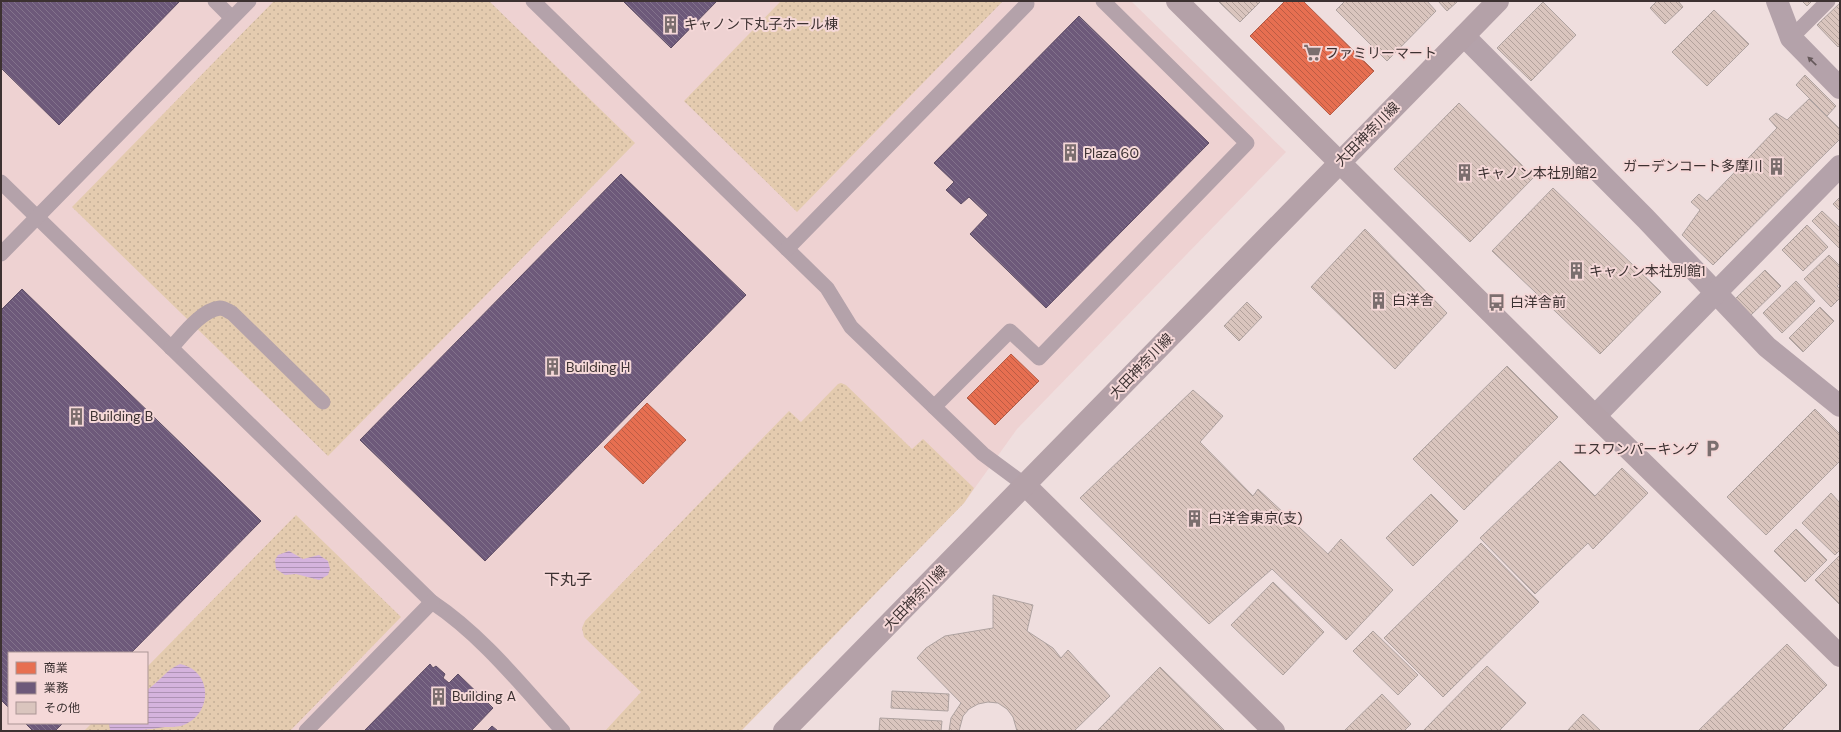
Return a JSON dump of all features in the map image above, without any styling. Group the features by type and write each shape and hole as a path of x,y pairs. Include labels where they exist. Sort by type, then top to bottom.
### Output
{"street":[{"path":"1177,1 1340,161 1595,416 1840,656"},
{"name":"大田神奈川線","path":"784,731 1498,1"},
{"path":"1777,1 1791,38 1840,88"},
{"path":"1464,36 1646,219 1767,347 1840,406"},
{"path":"1595,416 1840,166"},
{"path":"1025,486 1274,731"}],"lane":[{"path":"215,1 232,18"},
{"path":"1,254 249,1"},
{"path":"533,1 827,288 850,327 982,454 1025,486"},
{"path":"934,407 1010,331 1039,358 1247,143 1103,1"},
{"path":"1791,38 1828,1"},
{"path":"787,249 1027,4"},
{"path":"1,182 432,602 456,618 495,657 563,731"},
{"path":"171,348 202,317 211,311 221,308 232,313 323,402"},
{"path":"306,731 432,602"}],"shaded area":[{"path":"1,1 1131,1 1286,152 1017,429 964,503 741,731 1,731"},
{"path":"274,1 489,1 635,143 328,456 72,207"},
{"path":"781,1 1003,1 797,212 684,101"},
{"path":"841,383 846,385 912,449 923,439 974,488 964,503 741,731 605,731 641,692 584,637 582,628 585,621 789,411 801,422 838,384"},
{"path":"296,515 401,617 290,731 84,731 91,724 148,724 148,666"},
{"path":"289,551 303,559 319,555 328,561 330,569 328,575 319,580 296,574 285,575 276,569 275,560 278,555"},
{"path":"180,664 191,668 199,675 204,684 204,704 192,721 181,726 110,731 109,724 148,724 148,689 175,666"}],"building: 商業":[{"name":"ファミリーマート","path":"1285,1 1303,1 1374,71 1330,115 1250,36"},
{"path":"1011,354 1039,381 995,425 967,398"},
{"path":"647,403 686,440 643,484 604,447"}],"building: 業務":[{"path":"1,1 180,1 59,125 1,68"},
{"name":"キャノン下丸子ホール棟","path":"623,1 717,1 671,48"},
{"name":"Plaza 60","path":"1079,16 1209,143 1046,308 970,234 988,215 969,197 961,204 946,190 954,182 934,163"},
{"name":"Building H","path":"621,174 746,295 485,561 360,440"},
{"name":"Building B","path":"22,289 261,521 132,652 8,652 8,707 1,700 1,310"},
{"name":"Building A","path":"430,664 433,668 436,666 445,674 443,678 449,683 458,674 493,708 471,731 364,731"},
{"path":"26,724 62,724 55,731 33,731"},
{"name":"Building A","path":"492,726 498,731 487,731"}],"building: その他":[{"path":"1218,1 1261,1 1240,22"},
{"path":"1345,1 1427,1 1436,11 1387,61 1336,10"},
{"path":"1438,1 1458,1 1447,11"},
{"path":"1657,1 1678,1 1683,7 1665,24 1650,8"},
{"path":"1802,1 1812,1 1807,6"},
{"path":"1543,2 1576,35 1531,81 1497,48"},
{"path":"1840,3 1840,45 1838,47 1817,25"},
{"path":"1714,10 1749,44 1707,86 1672,52"},
{"path":"1805,75 1836,106 1827,116 1796,85"},
{"name":"ガーデンコート多摩川","path":"1809,99 1840,129 1840,139 1713,265 1682,235 1700,210 1691,202 1699,194 1707,201 1777,128 1769,119 1776,113 1787,120"},
{"name":"キャノン本社別館2","path":"1459,103 1534,177 1470,242 1394,169"},
{"name":"キャノン本社別館1","path":"1553,188 1661,292 1600,354 1492,251"},
{"path":"1840,197 1840,211 1833,204"},
{"path":"1822,211 1840,228 1840,249 1812,221"},
{"path":"1807,225 1828,247 1803,271 1782,250"},
{"name":"白洋舎","path":"1365,229 1447,313 1395,369 1311,287"},
{"path":"1829,255 1840,266 1840,283 1837,286 1840,289 1840,298 1831,307 1804,279"},
{"path":"1765,270 1781,286 1751,315 1735,299"},
{"path":"1796,281 1815,301 1782,333 1763,313"},
{"path":"1247,302 1262,317 1239,341 1224,326"},
{"path":"1820,307 1834,321 1803,352 1789,338"},
{"path":"1507,366 1558,417 1464,510 1413,459"},
{"name":"白洋舎東京(支)","path":"1193,390 1223,416 1200,442 1253,496 1258,489 1328,554 1341,539 1393,590 1346,640 1272,569 1209,624 1080,498"},
{"path":"1815,409 1840,434 1840,461 1766,535 1727,497"},
{"path":"1560,461 1595,496 1622,468 1648,493 1593,549 1588,543 1535,594 1480,538"},
{"path":"1831,493 1840,503 1840,550 1835,555 1802,523"},
{"path":"1431,494 1458,521 1413,566 1386,538"},
{"path":"1796,529 1827,560 1805,582 1774,551"},
{"path":"1481,543 1539,602 1443,697 1384,638"},
{"path":"1840,555 1840,605 1815,580"},
{"path":"1273,582 1324,632 1283,675 1231,625"},
{"path":"993,595 1033,605 1027,631 1053,648 1061,658 1068,650 1110,696 1074,731 1017,731 1013,717 1007,709 998,703 988,702 978,704 969,709 963,716 959,731 949,731 951,718 961,703 917,658 926,648 945,636 993,628"},
{"path":"1373,631 1418,675 1398,695 1353,651"},
{"path":"1787,644 1827,685 1781,731 1698,731"},
{"path":"1487,666 1526,703 1499,731 1423,731"},
{"path":"1160,667 1225,731 1097,731"},
{"path":"892,691 949,694 948,711 891,708"},
{"path":"1382,694 1411,724 1404,731 1344,731"},
{"path":"1583,714 1601,731 1567,731"},
{"path":"880,718 942,721 941,731 879,731"}],"place":[{"name":"キャノン下丸子ホール棟","path":"671,24"},
{"name":"ファミリーマート","path":"1312,53"},
{"name":"Plaza 60","path":"1071,153"},
{"name":"ガーデンコート多摩川","path":"1776,166"},
{"name":"キャノン本社別館2","path":"1464,173"},
{"name":"キャノン本社別館1","path":"1576,271"},
{"name":"白洋舎","path":"1379,300"},
{"name":"白洋舎前","path":"1497,302"},
{"name":"Building H","path":"553,367"},
{"name":"Building B","path":"77,416"},
{"name":"エスワンパーキング","path":"1712,449"},
{"name":"白洋舎東京(支)","path":"1195,518"},
{"name":"Building A","path":"439,696"}],"district":[{"name":"下丸子","path":"568,579"}]}
